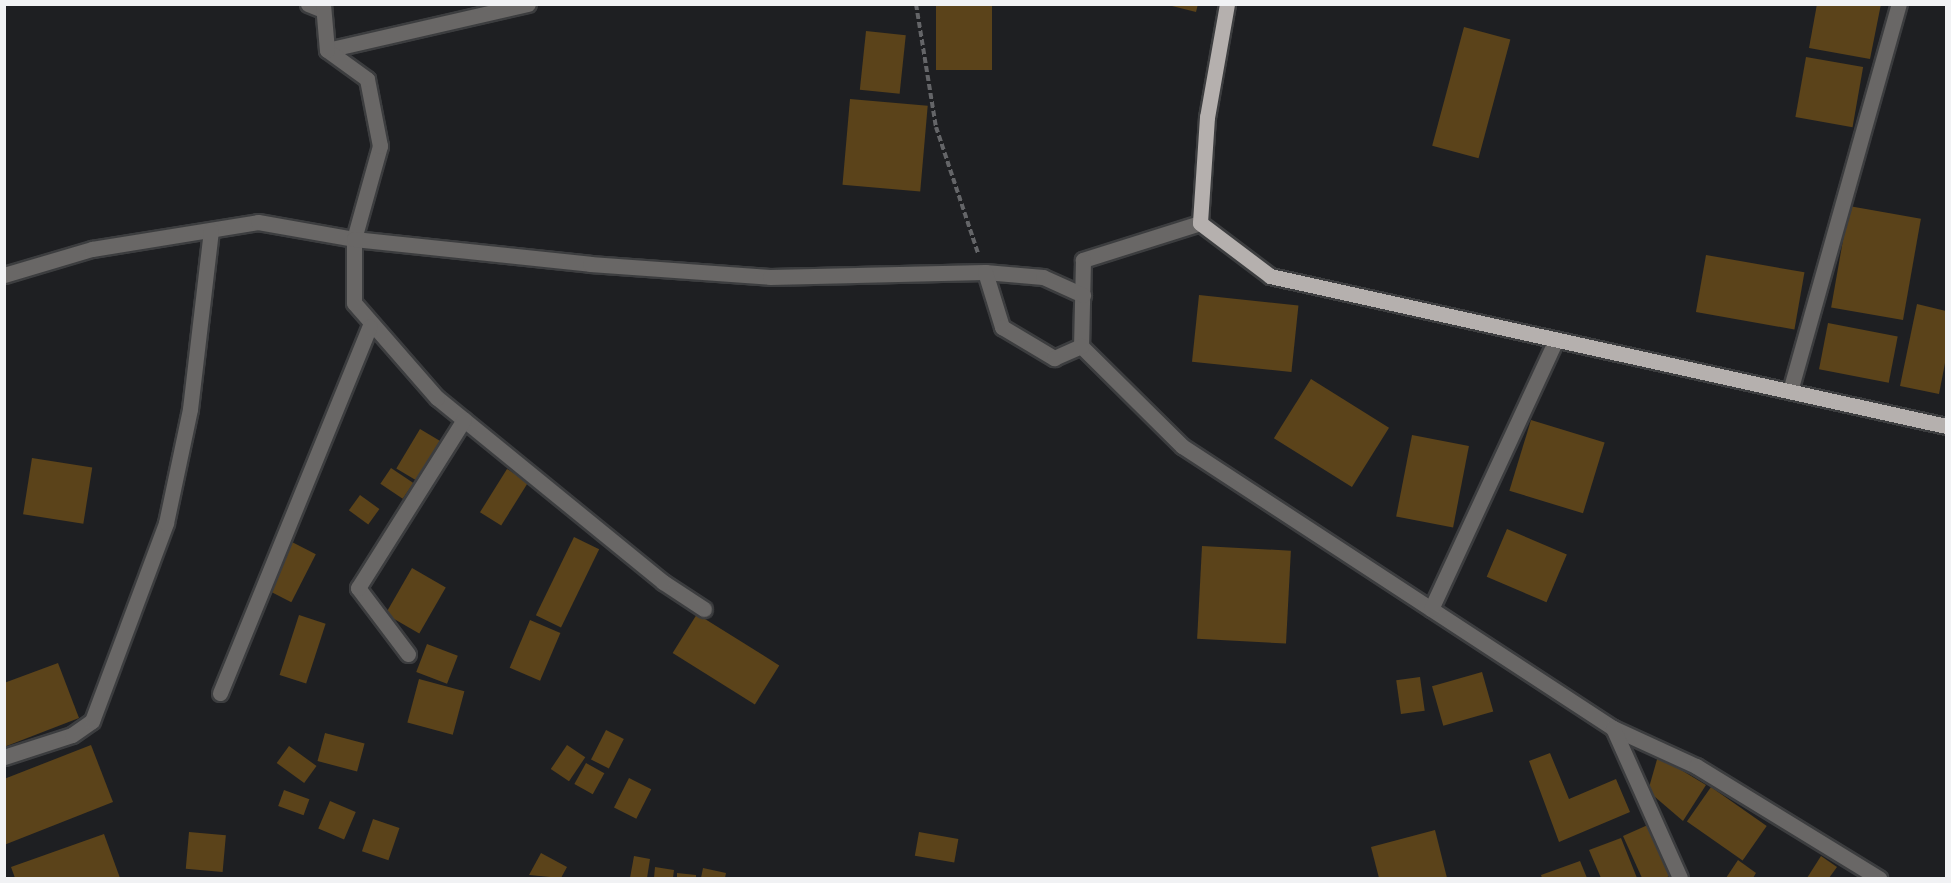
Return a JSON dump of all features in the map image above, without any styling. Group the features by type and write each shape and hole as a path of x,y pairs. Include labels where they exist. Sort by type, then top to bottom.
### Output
{"main road":[{"path":"1227,4 1207,117 1200,223 1270,276 1947,426"}],"street":[{"path":"308,4 323,7 327,50 367,79 380,146 354,239 354,303 370,326 437,398 663,582 704,609"},
{"path":"327,50 528,4"},
{"path":"1790,391 1899,4"},
{"path":"4,275 92,249 258,222 354,239 590,264 770,276 985,272 1043,277 1083,295"},
{"path":"1200,223 1083,260 1081,346 1182,446 1613,728 1696,766 1879,879"},
{"path":"4,757 72,735 92,721 166,523 190,409 211,230"},
{"path":"985,272 1002,327 1054,358 1081,346"},
{"path":"220,693 370,326"},
{"path":"1431,609 1556,340"},
{"path":"408,654 358,588 464,420"},
{"path":"1613,728 1680,879"}],"path":[{"path":"916,4 936,127 985,272"}],"building":[{"path":"936,4 992,4 992,70 936,70"},
{"path":"1164,4 1198,4 1196,12"},
{"path":"1817,4 1881,4 1870,59 1809,48"},
{"path":"1464,27 1510,39 1479,158 1432,146"},
{"path":"866,31 906,35 900,94 860,90"},
{"path":"1806,57 1863,67 1853,127 1795,117"},
{"path":"850,99 928,106 920,191 843,185"},
{"path":"1849,206 1921,219 1903,320 1831,307"},
{"path":"1706,255 1804,272 1794,329 1696,312"},
{"path":"1199,295 1298,305 1291,372 1192,362"},
{"path":"1917,304 1946,311 1946,358 1939,394 1900,386"},
{"path":"1828,323 1898,337 1889,383 1819,369"},
{"path":"1311,379 1389,428 1352,487 1274,438"},
{"path":"1531,420 1605,443 1583,513 1509,491"},
{"path":"420,429 440,441 416,480 396,468"},
{"path":"1412,435 1469,446 1453,528 1396,516"},
{"path":"32,458 92,468 83,524 23,514"},
{"path":"391,468 413,483 403,499 380,484"},
{"path":"507,469 528,482 501,525 480,512"},
{"path":"360,495 379,509 368,524 349,510"},
{"path":"1507,529 1567,554 1547,602 1487,577"},
{"path":"574,537 599,549 561,627 536,615"},
{"path":"290,541 316,554 291,602 265,589"},
{"path":"1202,546 1291,551 1286,644 1197,639"},
{"path":"412,568 446,588 419,633 386,614"},
{"path":"697,614 779,665 755,704 673,653"},
{"path":"299,615 326,624 306,684 280,675"},
{"path":"530,620 560,633 540,681 510,668"},
{"path":"427,644 458,656 447,684 416,672"},
{"path":"58,663 79,718 4,747 4,683"},
{"path":"1482,672 1493,711 1443,726 1432,686"},
{"path":"1420,677 1425,711 1401,714 1396,680"},
{"path":"419,679 464,691 453,735 407,722"},
{"path":"606,730 624,739 609,768 591,759"},
{"path":"325,733 365,744 357,772 317,761"},
{"path":"91,745 113,802 4,845 4,779"},
{"path":"567,745 585,757 569,781 551,769"},
{"path":"289,746 317,766 304,783 277,763"},
{"path":"1550,753 1569,799 1616,779 1630,812 1559,842 1529,761"},
{"path":"1658,756 1706,785 1683,821 1648,791"},
{"path":"586,763 604,773 593,794 574,784"},
{"path":"629,778 651,789 636,819 614,807"},
{"path":"1711,787 1767,826 1743,860 1687,821"},
{"path":"284,790 309,799 304,815 278,806"},
{"path":"330,801 356,812 344,840 318,829"},
{"path":"373,819 399,828 388,860 362,851"},
{"path":"1650,824 1672,875 1665,878 1642,878 1623,836"},
{"path":"1435,830 1447,878 1379,878 1371,847"},
{"path":"189,832 226,835 223,872 186,869"},
{"path":"919,832 958,839 954,863 915,856"},
{"path":"104,834 120,878 15,878 11,867"},
{"path":"1621,838 1637,878 1601,878 1589,850"},
{"path":"541,853 567,867 561,878 529,875"},
{"path":"634,856 650,859 647,878 630,878"},
{"path":"1821,856 1837,867 1829,878 1807,878"},
{"path":"1738,860 1756,873 1753,878 1726,878"},
{"path":"1580,861 1587,878 1542,878 1541,875"},
{"path":"655,867 674,870 673,878 654,878"},
{"path":"703,868 726,873 725,878 701,878"},
{"path":"677,873 696,875 696,878 677,878"}]}
